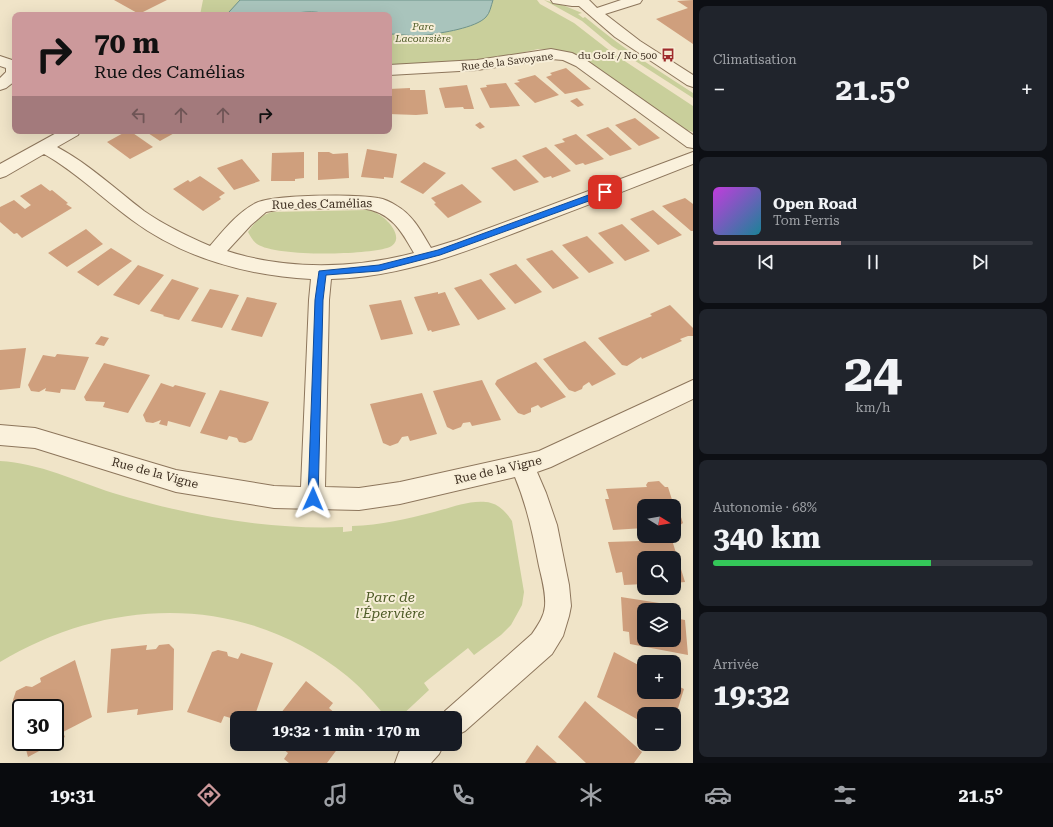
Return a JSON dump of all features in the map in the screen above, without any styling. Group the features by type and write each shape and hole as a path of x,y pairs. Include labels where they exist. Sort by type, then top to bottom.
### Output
{"street":[{"path":"558,0 572,2 582,0 595,13 631,41 693,82"},
{"path":"595,13 635,0"},
{"name":"Rue de la Savoyane","path":"392,70 477,65 543,54 567,56 581,63 693,143"},
{"path":"0,62 9,63 12,66"},
{"path":"0,85 10,80 12,76"},
{"path":"0,172 67,134"},
{"path":"44,147 67,160 153,225 173,237 213,254 238,261 270,267 322,273 379,268 464,245 693,158"},
{"name":"Rue des Camélias","path":"213,254 244,220 266,205 282,203 362,202 378,204 392,211 407,225 426,256"},
{"path":"313,499 319,308 322,273"},
{"name":"Rue de la Vigne","path":"0,435 35,438 176,481 245,494 313,499 359,499 380,497 522,466 543,460 557,455 693,389"},
{"path":"462,715 542,644 553,626 556,616 558,606 556,586 544,525 534,493 522,466"},
{"path":"410,763 422,751"}],"green space":[{"name":"Parc Lacoursière","path":"203,0 537,0 540,4 574,23 614,54 693,106 693,132 687,130 575,54 557,50 538,49 512,55 466,61 392,65 392,12 201,12"},
{"path":"544,0 582,13 578,14 583,18 585,17 624,47 693,93 693,98 612,46 582,21"},
{"path":"368,210 381,216 390,224 396,235 396,240 393,245 387,248 360,252 320,254 300,253 267,248 257,244 248,232 264,215 272,212"},
{"name":"Parc de l'Épervière","path":"0,461 29,465 57,473 113,493 169,508 255,523 285,526 343,527 343,532 352,531 352,526 384,523 466,503 480,502 494,504 501,508 512,521 524,592 522,605 511,625 501,635 474,655 468,648 424,683 429,690 406,711 381,711 347,676 307,649 265,630 221,618 176,613 131,616 86,625 42,640 0,662"}],"water":[{"path":"240,0 493,0 486,17 475,24 449,31 417,36 392,34 392,12 229,12"}],"building":[{"path":"114,0 167,0 143,12 135,12"},
{"path":"693,0 693,44 656,19 688,8 677,1"},
{"path":"566,68 591,89 565,94 546,77 552,75 550,73"},
{"path":"535,75 559,95 535,103 514,83 520,82 517,80"},
{"path":"506,83 520,106 490,108 480,88 487,87 486,85"},
{"path":"467,85 474,109 464,109 463,107 445,108 439,88"},
{"path":"410,88 410,90 425,90 428,114 392,114 392,89"},
{"path":"577,98 584,105 578,107 570,101"},
{"path":"635,118 660,138 639,146 615,125"},
{"path":"480,122 485,127 480,129 475,125"},
{"path":"608,127 632,149 610,156 586,135"},
{"path":"122,134 134,134 153,147 130,159 107,142"},
{"path":"150,134 173,134 160,141"},
{"path":"576,134 604,159 585,165 583,163 576,165 554,145 565,142 562,139"},
{"path":"546,147 571,171 552,178 551,176 544,178 522,156"},
{"path":"367,149 397,154 393,178 384,177 384,179 361,177"},
{"path":"304,152 304,178 295,179 295,181 271,181 272,153"},
{"path":"318,152 329,152 333,154 348,153 349,178 318,180"},
{"path":"242,159 260,181 234,190 217,168"},
{"path":"516,159 539,182 514,191 491,168"},
{"path":"424,162 446,173 423,194 400,182"},
{"path":"200,176 225,193 219,197 221,199 203,211 173,189 188,180 190,182"},
{"path":"41,184 50,191 52,190 72,208 22,238 17,233 14,234 0,222 0,207 14,200 25,209 31,205 20,196"},
{"path":"462,184 482,202 448,218 434,204 436,203 431,198"},
{"path":"685,198 693,204 693,231 691,231 662,206"},
{"path":"653,210 682,235 658,245 630,219"},
{"path":"622,224 650,251 625,261 598,233"},
{"path":"86,229 103,244 67,267 48,253"},
{"path":"587,236 614,263 589,273 562,245"},
{"path":"111,248 132,261 98,286 77,272"},
{"path":"552,250 579,278 553,289 526,259"},
{"path":"516,264 542,292 515,304 489,274"},
{"path":"138,265 164,275 139,305 113,295"},
{"path":"172,279 199,288 179,320 150,311"},
{"path":"481,279 506,309 478,320 454,288"},
{"path":"210,289 239,295 222,328 191,321"},
{"path":"438,292 438,294 445,292 460,325 432,332 431,330 428,331 414,297"},
{"path":"247,297 277,303 262,337 231,330"},
{"path":"401,300 413,334 381,340 369,305"},
{"path":"670,305 693,328 693,336 680,339 682,341 642,359 641,357 627,366 622,365 598,338 652,316 650,314"},
{"path":"101,336 109,338 104,346 95,344"},
{"path":"585,341 616,374 592,386 589,382 583,386 582,389 575,392 569,390 543,359"},
{"path":"26,348 20,388 0,390 0,350"},
{"path":"57,354 89,357 75,390 61,389 60,393 45,391 46,388 39,392 31,391 28,385 43,355 55,357"},
{"path":"536,362 566,397 541,408 538,405 531,408 531,412 524,415 518,413 495,384 497,380"},
{"path":"104,363 150,375 128,413 103,407 105,402 86,401 84,397"},
{"path":"482,380 501,420 472,426 470,422 463,423 461,427 453,430 447,427 433,391"},
{"path":"161,383 173,387 175,385 206,393 190,427 168,421 167,426 159,424 161,420 153,423 146,422 143,415"},
{"path":"220,390 269,402 252,440 245,443 239,442 237,438 229,436 227,440 200,433"},
{"path":"422,393 437,434 410,441 408,436 402,437 398,443 390,446 383,443 370,404"},
{"path":"659,481 665,487 668,487 672,499 637,499 637,528 613,530 605,499 609,499 606,489 647,487 646,485 648,482"},
{"path":"637,541 637,543 673,543 675,551 637,551 637,584 624,585 622,572 616,573 608,542"},
{"path":"681,569 685,582 681,582"},
{"path":"621,597 659,603 637,603 637,645 630,644 629,632 623,631"},
{"path":"681,619 685,620 688,655 646,647 681,647"},
{"path":"169,644 174,649 173,710 137,715 138,709 107,713 111,649 147,645 146,650 156,649 159,645"},
{"path":"218,650 227,652 228,656 238,659 241,653 273,663 256,711 230,711 230,718 224,716 221,723 187,712 212,652"},
{"path":"614,652 637,664 637,699 681,699 678,707 637,707 637,719 597,697"},
{"path":"75,660 92,717 64,731 64,699 13,699 16,691 26,686 32,687 41,682 40,678"},
{"path":"306,681 333,703 329,708 332,711 282,711"},
{"path":"681,688 684,689 681,699"},
{"path":"585,701 637,748 637,751 642,752 634,763 586,763 558,737"},
{"path":"537,745 557,763 525,763"},
{"path":"26,751 39,751 28,757"},
{"path":"286,751 336,751 327,763 289,763 284,759 288,753"}],"place":[{"name":"du Golf / No 500","path":"668,55"}],"route":[{"path":"313,499 319,300 322,273 379,268 440,252 464,245 605,192"}]}
